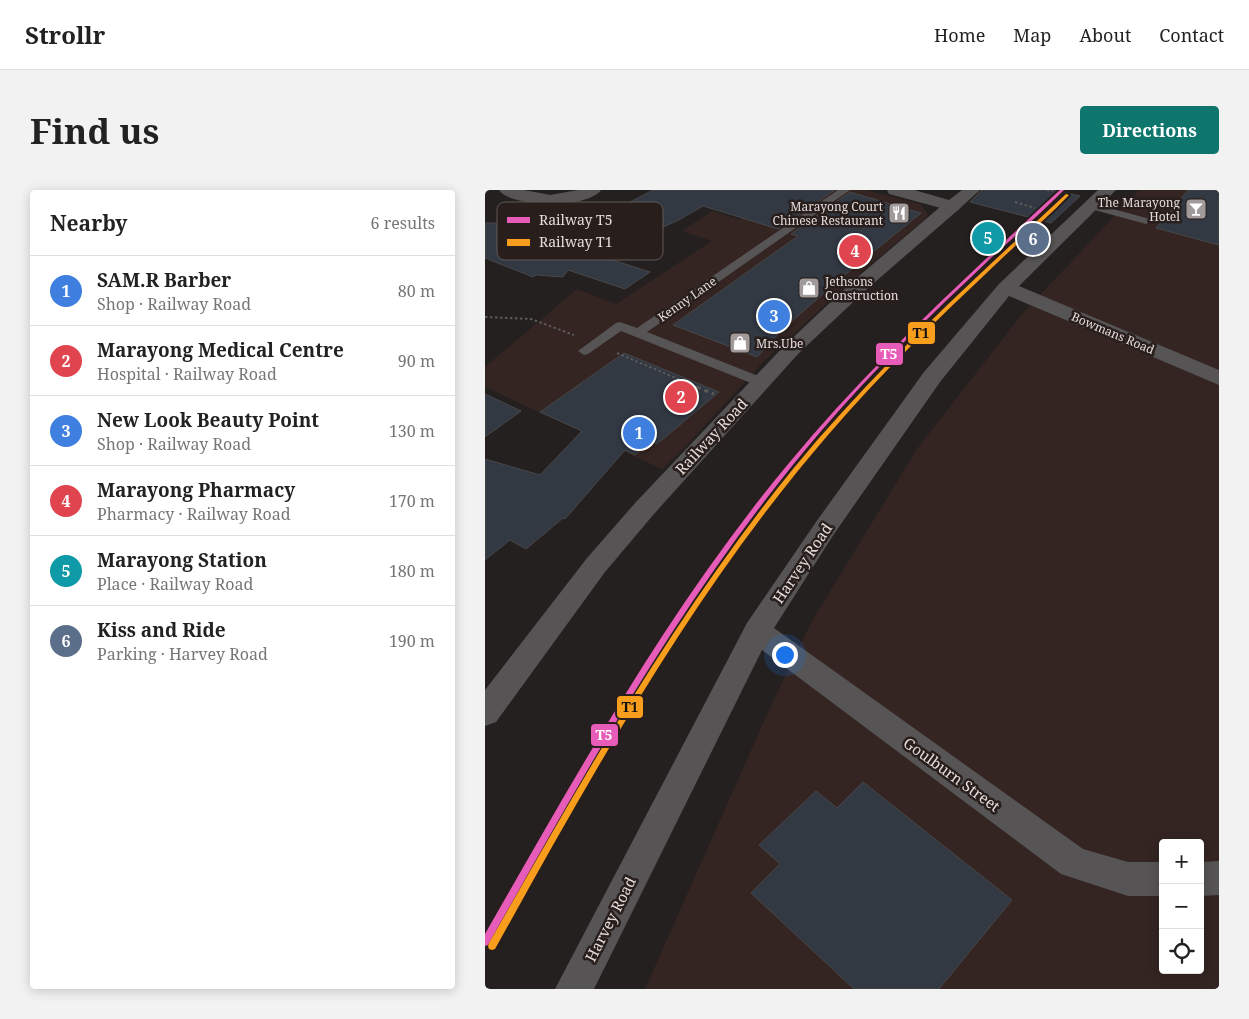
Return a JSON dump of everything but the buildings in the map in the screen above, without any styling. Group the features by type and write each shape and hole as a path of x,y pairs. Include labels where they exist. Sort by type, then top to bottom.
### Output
{"street":[{"path":"507,190 543,201 578,197 593,190"},
{"path":"897,190 952,206"},
{"name":"Railway Road","path":"485,713 597,565 645,508 761,382 791,350 860,285 972,190"},
{"name":"Harvey Road","path":"574,989 757,631 825,528 932,377 1006,288 1099,198"},
{"name":"Bowmans Road","path":"1006,288 1219,378"},
{"name":"Goulburn Street","path":"757,631 1073,862 1128,879 1159,879"},
{"path":"1204,878 1219,878"}],"lane":[{"name":"Kenny Lane","path":"638,334 845,190"},
{"path":"1099,198 1146,221"},
{"path":"589,347 620,326 638,334"},
{"name":"Kenny Lane","path":"638,334 761,382"}],"path":[{"path":"1047,190 1053,192"},
{"path":"1015,202 1035,208"},
{"path":"485,317 531,319 546,323 589,347 714,394"}],"shaded area":[{"path":"785,190 866,190 920,204 928,214 925,219 858,275 763,362 686,446 662,469 485,387 485,367 577,289 616,304 712,241 682,231 712,211 740,220"},
{"path":"1139,190 1219,190 1219,989 645,989 768,712 812,621 917,449 1022,314"}],"rail line":[{"name":"T5","path":"485,942 627,697 704,579 746,522 820,429 886,357 1062,190"},
{"name":"T1","path":"492,946 561,823 633,702 710,583 752,526 795,470 858,397 926,328 1067,195"}],"place":[{"name":"The Marayong Hotel","path":"1196,209"},
{"name":"Marayong Court Chinese Restaurant","path":"899,213"},
{"name":"Marayong Station","path":"988,238"},
{"name":"Kiss and Ride","path":"1033,239"},
{"name":"Marayong Pharmacy","path":"855,251"},
{"name":"Jethsons Construction","path":"809,288"},
{"name":"New Look Beauty Point","path":"774,316"},
{"name":"Mrs.Ube","path":"740,343"},
{"name":"Marayong Medical Centre","path":"681,397"},
{"name":"SAM.R Barber","path":"639,433"}]}
